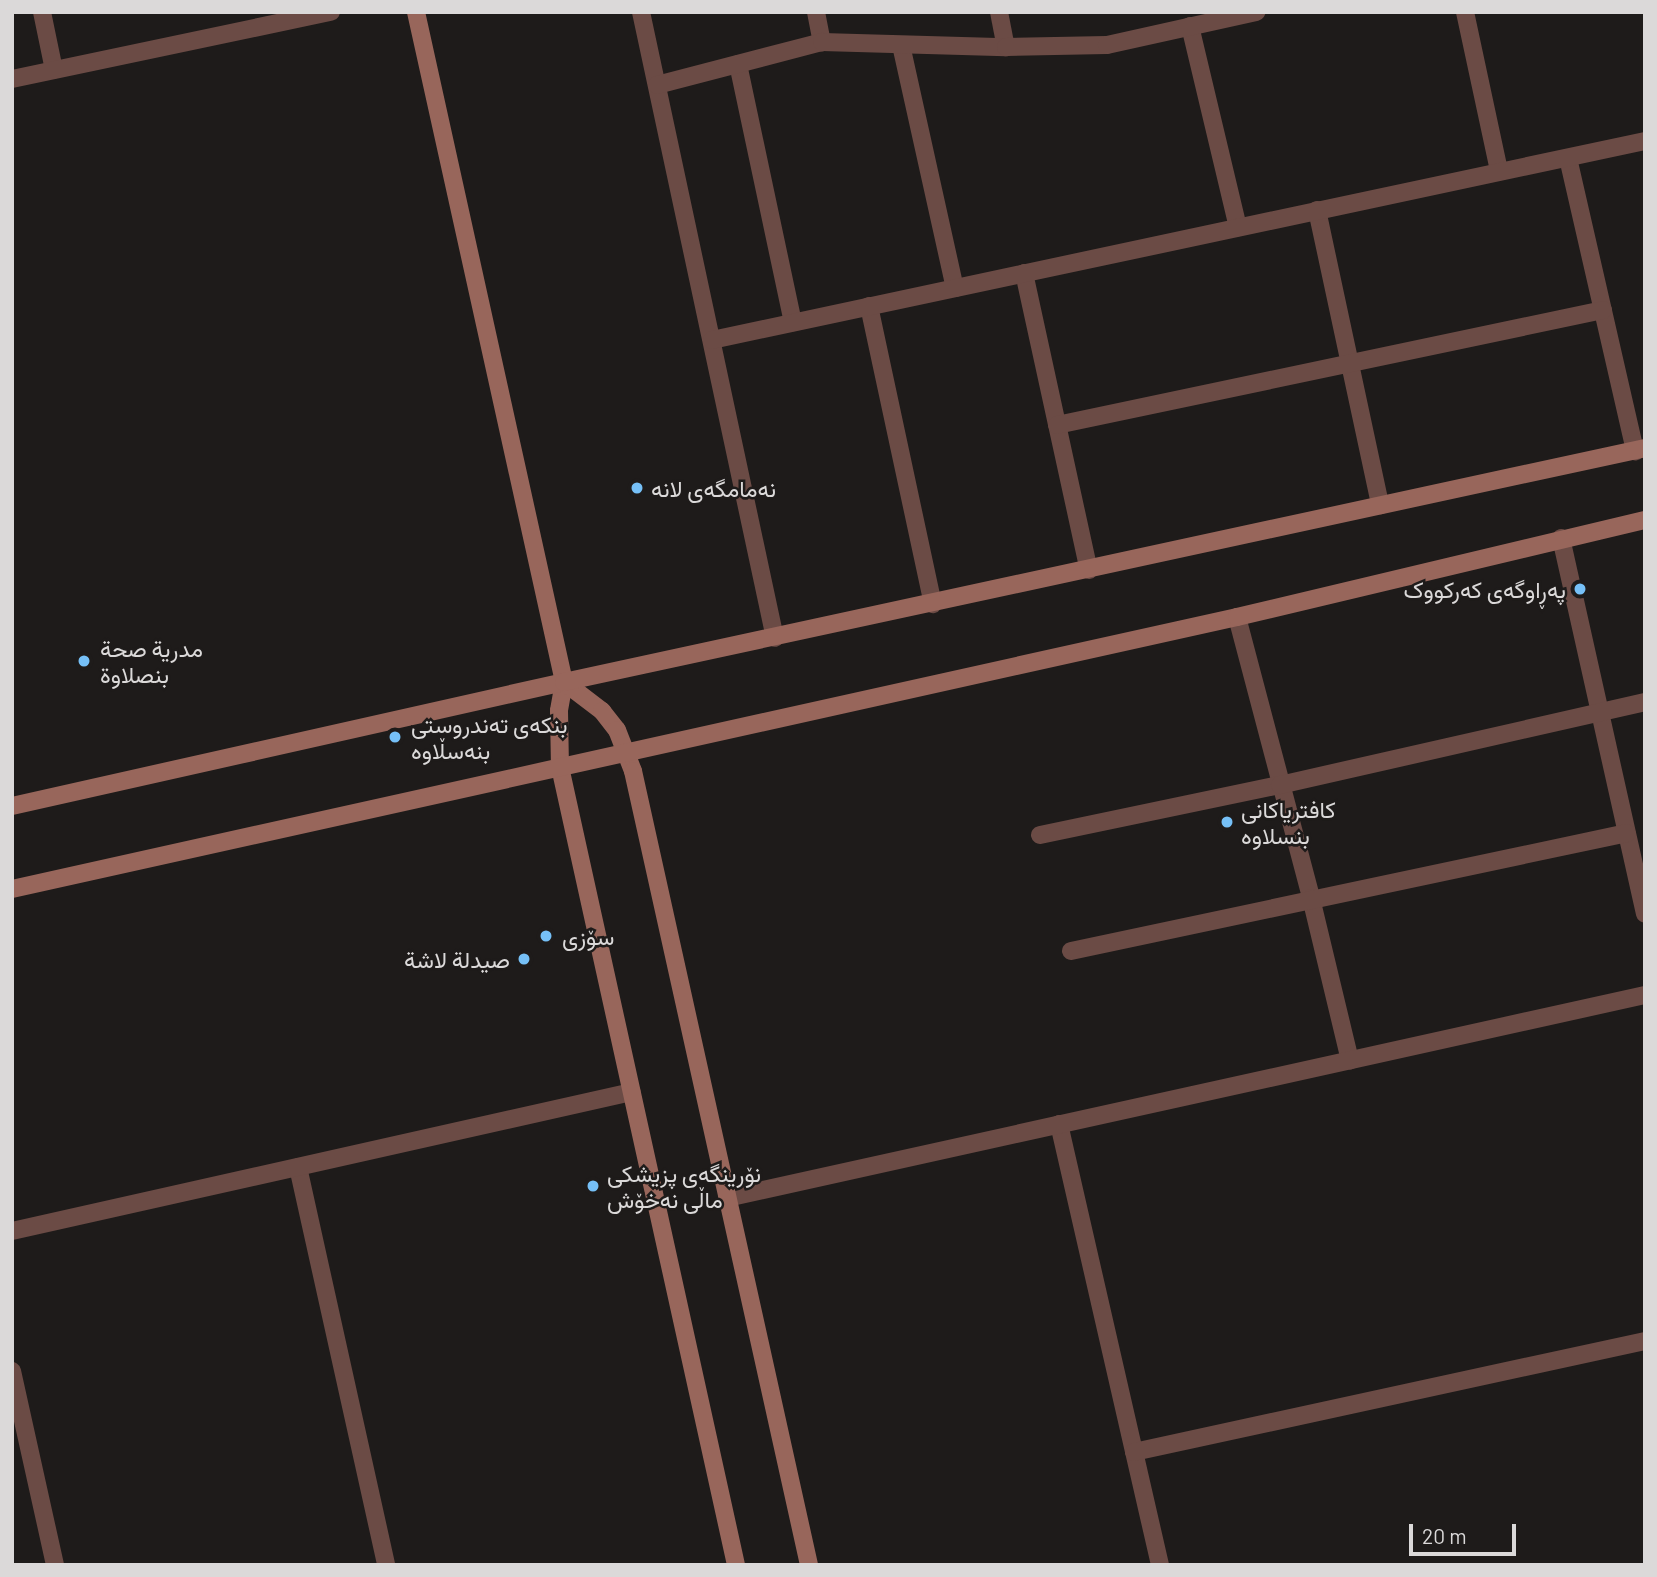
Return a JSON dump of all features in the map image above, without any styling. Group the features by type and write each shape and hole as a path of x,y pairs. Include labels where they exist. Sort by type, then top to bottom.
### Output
{"street":[{"path":"42,12 54,70"},
{"path":"12,79 331,12"},
{"path":"416,12 564,682 558,720 560,767 736,1565"},
{"path":"641,12 775,638"},
{"path":"816,12 822,42"},
{"path":"999,12 1006,47"},
{"path":"657,85 822,42 1006,47 1107,45 1256,12"},
{"path":"1465,12 1499,172"},
{"path":"1190,26 1238,227"},
{"path":"901,45 955,288"},
{"path":"738,64 793,323"},
{"path":"712,340 1645,141"},
{"path":"12,806 564,682 1640,450 1603,310 1568,158"},
{"path":"1317,209 1380,505"},
{"path":"1024,273 1089,570"},
{"path":"869,306 933,604"},
{"path":"1057,425 1349,361 1603,310"},
{"path":"12,890 1237,617 1645,520"},
{"path":"1561,538 1645,914"},
{"path":"1237,617 1311,898 1350,1060"},
{"path":"564,682 585,695 602,711 628,752 809,1565"},
{"path":"1040,835 1280,785 1645,702"},
{"path":"1071,951 1627,833"},
{"path":"727,1198 1645,995"},
{"path":"12,1231 632,1092"},
{"path":"1059,1124 1160,1565"},
{"path":"298,1167 386,1565"},
{"path":"1134,1452 1645,1341"},
{"path":"12,1371 55,1565"}],"place":[{"name":"نەمامگەی لانە","path":"637,488"},
{"name":"پەڕاوگەی کەرکووک","path":"1580,589"},
{"name":"مدرية صحة بنصلاوة","path":"84,661"},
{"name":"بنكەی تەندروستی بنەسڵاوە","path":"395,737"},
{"name":"كافترياكانى بنسلاوه","path":"1227,822"},
{"name":"سۆزی","path":"546,936"},
{"name":"صيدلة لاشة","path":"524,959"},
{"name":"نۆرینگەی پزیشکی ماڵی نەخۆش","path":"593,1186"}]}
